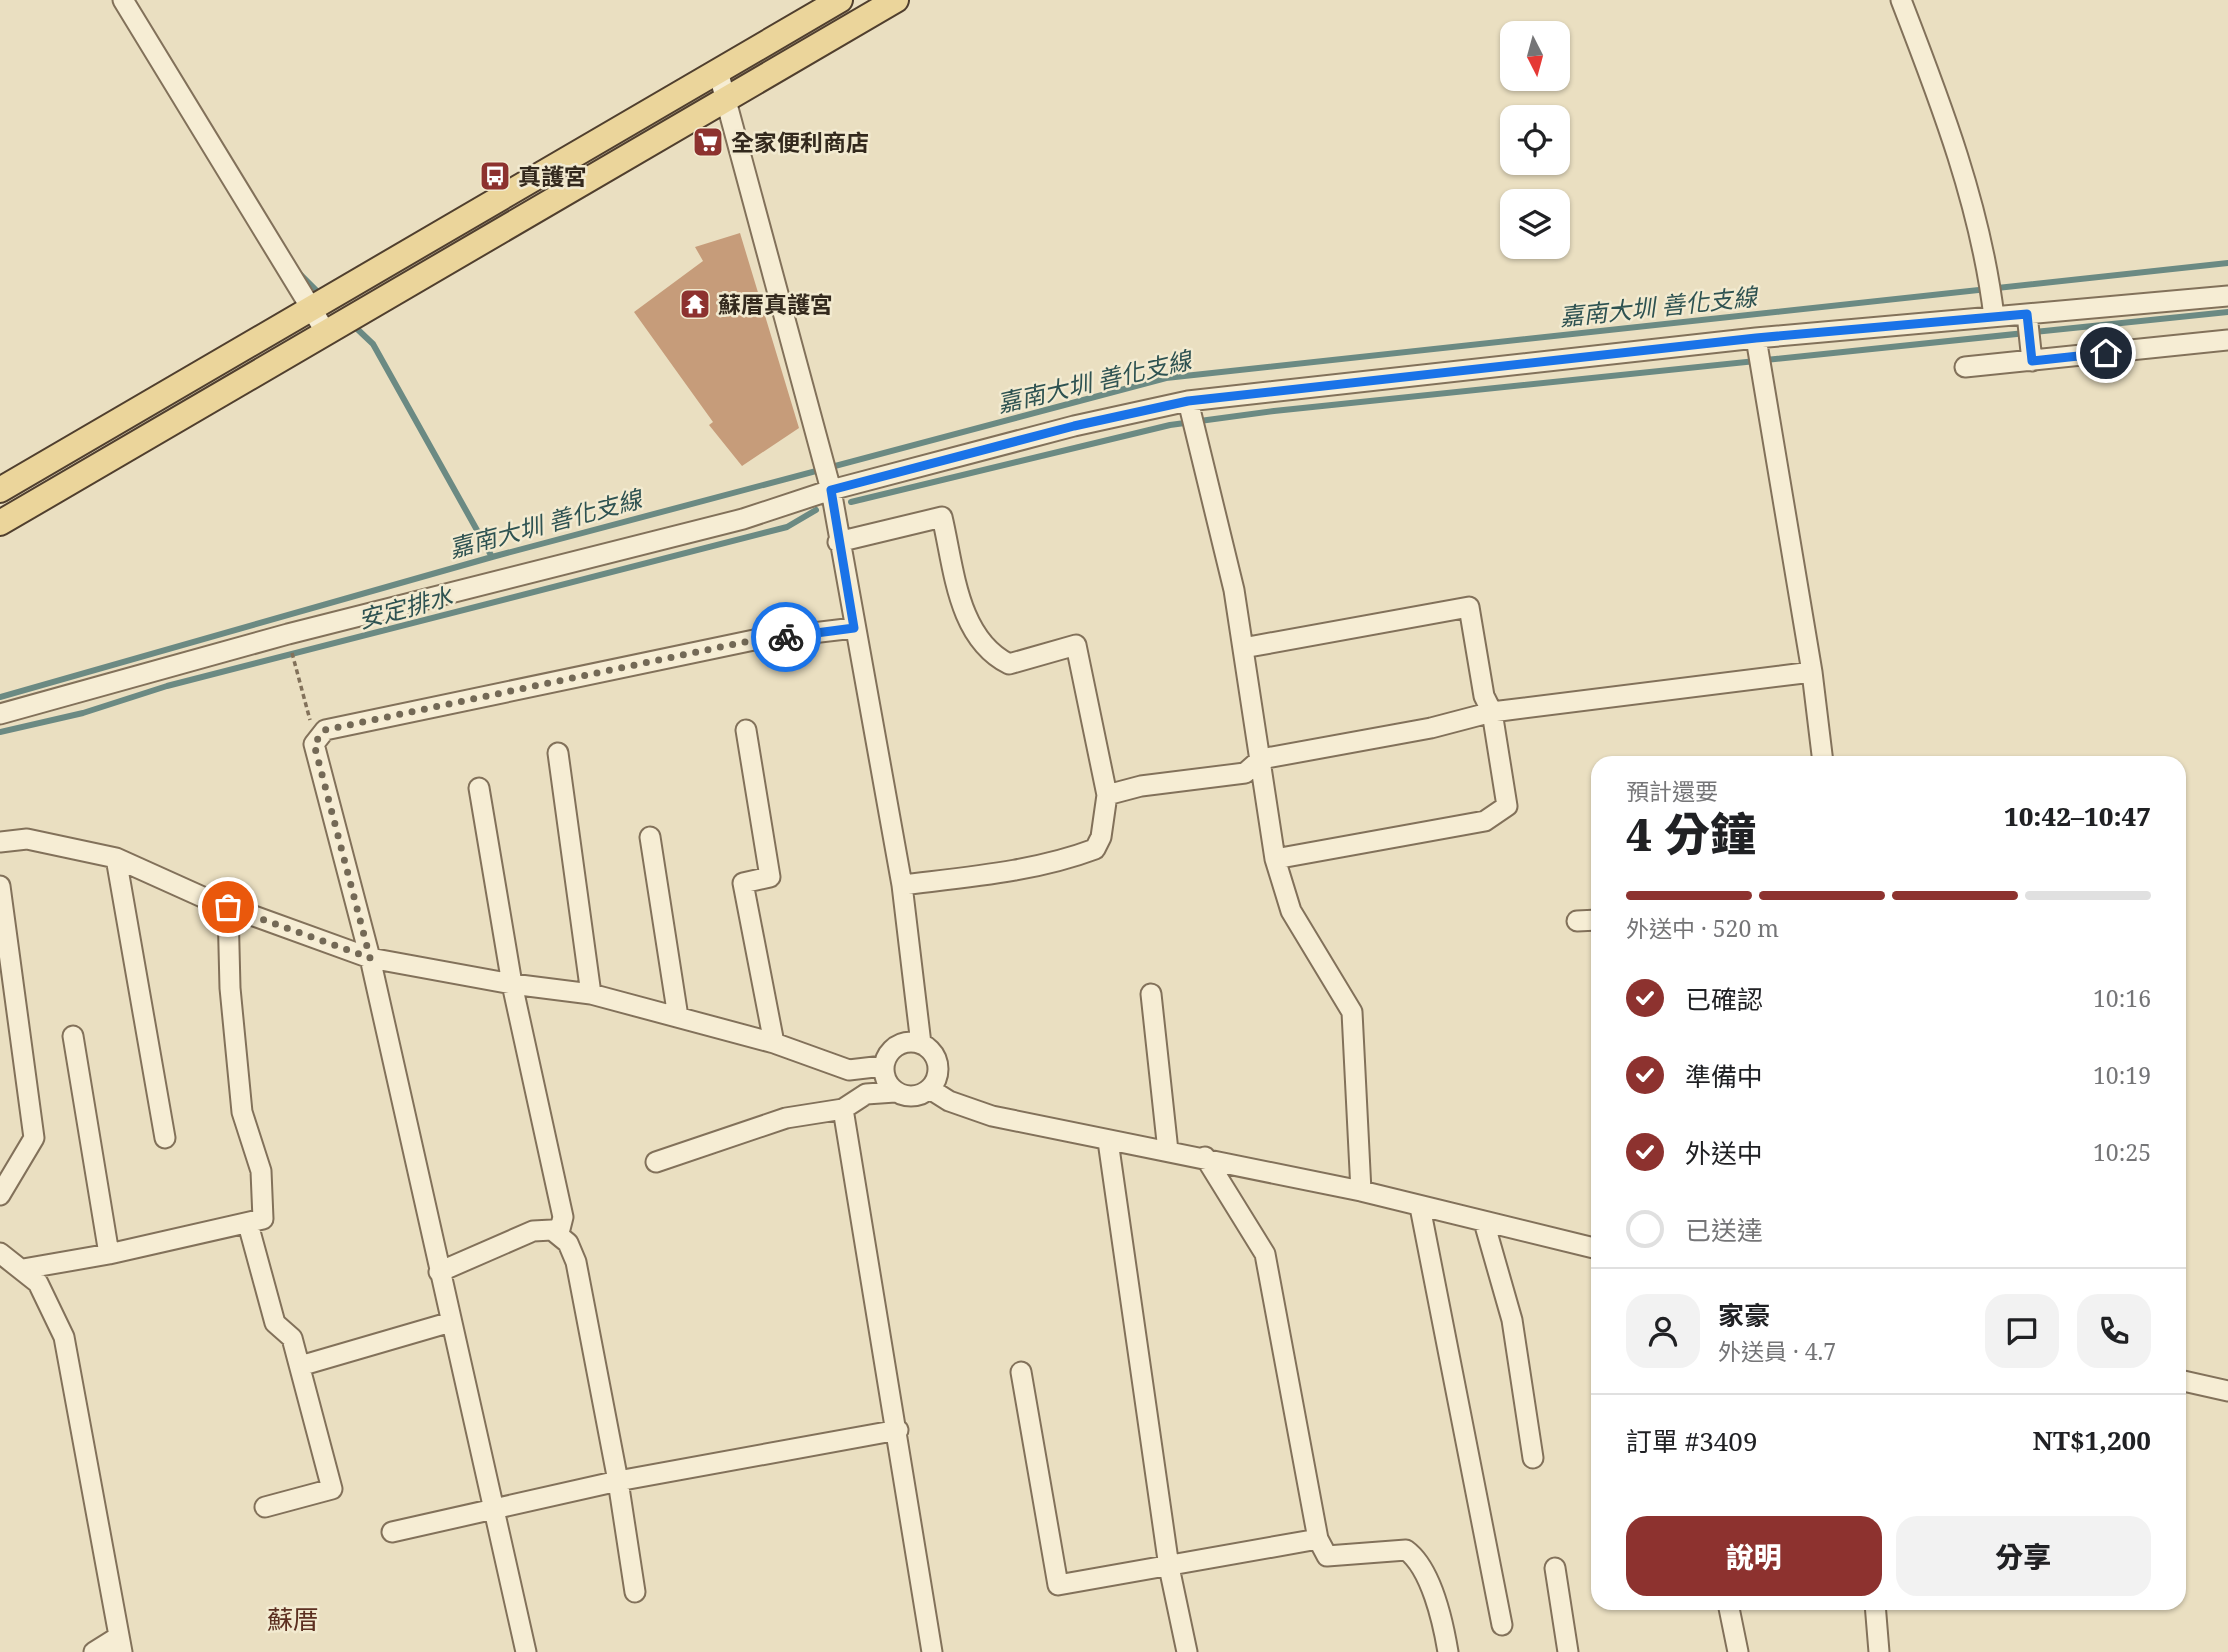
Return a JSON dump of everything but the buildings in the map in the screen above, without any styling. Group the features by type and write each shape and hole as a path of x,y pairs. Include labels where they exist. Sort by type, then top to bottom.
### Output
{"main road":[{"path":"0,523 896,0"},
{"path":"0,490 836,2"}],"street":[{"path":"123,0 309,309 325,331"},
{"path":"1901,0 1948,121 1989,276 1994,317"},
{"path":"718,71 830,486 902,885 921,1044"},
{"path":"0,714 302,630 743,519 830,486 1188,401 1756,338 2228,296"},
{"path":"2027,314 2032,361"},
{"path":"1756,338 1812,672 1822,756"},
{"path":"1965,367 2228,340"},
{"path":"1188,401 1234,590 1275,859 1291,911 1352,1013 1361,1191"},
{"path":"838,542 942,517 968,625 999,659 1009,664 1076,645 1107,795 1101,837 1096,849 1070,859 988,875 902,885"},
{"path":"1243,648 1469,607 1484,695 1492,712 1507,806 1485,821 1275,859"},
{"path":"519,1650 494,1509 370,958 314,744 325,730 754,640 854,628"},
{"path":"1107,795 1140,786 1245,773 1261,759 1431,728 1492,712 1812,672"},
{"path":"746,730 770,877 743,883 774,1043"},
{"path":"558,753 591,995"},
{"path":"479,788 512,984 564,1217 559,1233"},
{"path":"650,837 678,1017"},
{"path":"0,842 27,839 116,858 228,907 370,958 512,984 591,995 774,1043 849,1070 883,1066"},
{"path":"116,858 165,1138"},
{"path":"0,886 34,1139 0,1195"},
{"path":"23,1269 109,1254 264,1219 261,1171 242,1112 230,988 228,907"},
{"path":"1577,921 1591,920"},
{"path":"1151,994 1168,1151"},
{"path":"74,1036 109,1254"},
{"path":"656,1162 786,1118 843,1109 866,1094 895,1092 913,1096 930,1089 938,1073 937,1064 929,1049 913,1042 897,1046 886,1058 883,1066 886,1081 895,1092"},
{"path":"930,1089 949,1101 992,1116 1108,1141 1205,1157 1361,1191 1591,1247"},
{"path":"843,1109 898,1430 932,1652"},
{"path":"1108,1141 1169,1567 1187,1652"},
{"path":"1205,1157 1265,1254 1318,1539 1327,1556 1406,1550 1419,1559 1443,1624 1448,1652"},
{"path":"1420,1207 1502,1625"},
{"path":"1484,1222 1512,1320 1533,1458"},
{"path":"248,1224 275,1323 292,1338 332,1489 265,1507"},
{"path":"439,1272 533,1231 559,1233 568,1243 576,1262 618,1481 635,1591"},
{"path":"0,1253 38,1283 64,1337 120,1645 94,1652"},
{"path":"300,1366 451,1322"},
{"path":"1021,1372 1058,1585 1318,1539"},
{"path":"2186,1382 2228,1391"},
{"path":"392,1532 618,1481 898,1430"},
{"path":"1555,1568 1569,1652"},
{"path":"1729,1610 1738,1652"},
{"path":"1876,1610 1879,1652"}],"path":[{"path":"294,666 311,725 325,730"}],"waterway":[{"name":"嘉南大圳 善化支線","path":"0,697 492,557 1166,378 2228,263"},
{"path":"300,274 322,296"},
{"name":"安定排水","path":"851,502 1170,425 1274,411 2228,312"},
{"path":"353,325 373,344 492,557"},
{"name":"安定排水","path":"0,732 83,713 167,686 787,527 816,510"}],"way so far":[{"path":"228,907 370,958 328,807 314,744 325,730 754,640 786,637"}],"place":[{"name":"全家便利商店","path":"708,142"},
{"name":"真護宮","path":"495,176"},
{"name":"蘇厝真護宮","path":"695,304"}],"district":[{"name":"蘇厝","path":"293,1619"}],"route":[{"path":"786,637 854,628 831,490 1074,426 1188,401 1756,338 2027,314 2032,361 2106,353"}]}
